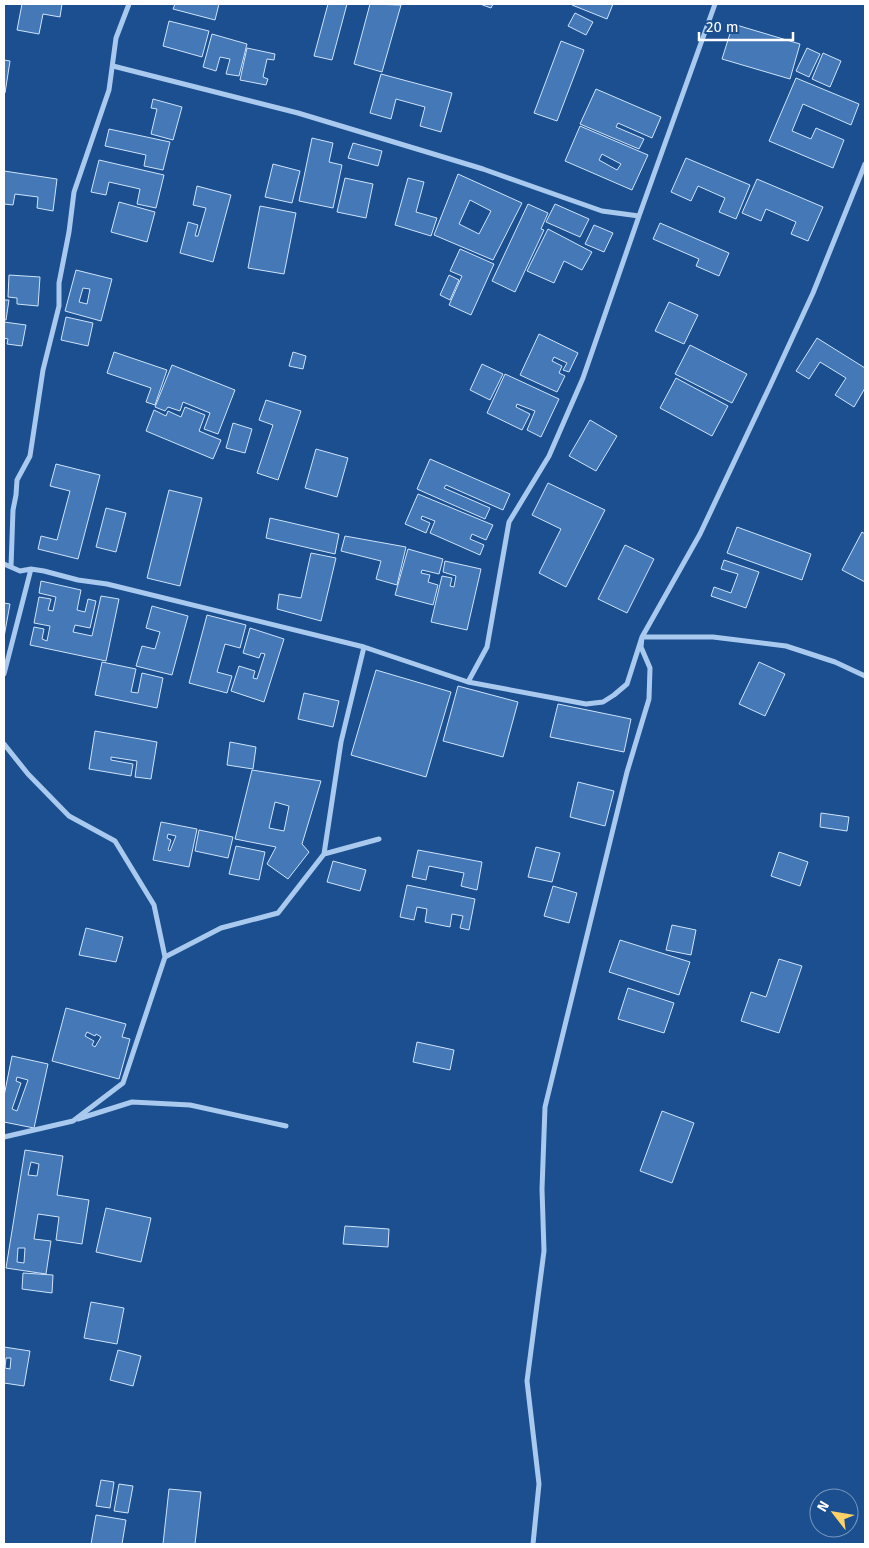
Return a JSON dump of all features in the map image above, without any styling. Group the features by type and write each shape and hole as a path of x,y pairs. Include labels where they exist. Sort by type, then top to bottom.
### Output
{"street":[{"path":"11,567 13,510 17,480 30,456 43,370 59,306 59,284 69,232 74,192 110,90 116,38 129,4"},
{"path":"468,682 487,647 508,522 549,456 583,378 715,4"},
{"path":"113,66 298,113 483,169 602,211 639,216"},
{"path":"4,564 20,571 31,569 78,580 107,584 364,647 468,682 586,704 603,702 627,684 642,637 700,534 813,293 865,164"},
{"path":"4,674 31,569"},
{"path":"642,637 713,637 786,646 834,662 865,676"},
{"path":"533,1544 539,1484 527,1381 544,1251 542,1189 545,1107 628,772 649,699 650,668 641,647 642,637"},
{"path":"165,957 220,928 278,914 324,854 341,742 364,647"},
{"path":"4,744 28,774 69,816 115,841 154,905 165,957 123,1083 72,1120"},
{"path":"324,854 379,839"},
{"path":"4,1137 72,1120 132,1102 190,1105 286,1126"}],"building":[{"path":"22,4 62,4 60,17 43,14 39,34 17,30"},
{"path":"175,4 219,4 215,20 173,9"},
{"path":"328,4 347,4 332,60 314,56"},
{"path":"370,4 401,5 382,72 354,64"},
{"path":"480,4 493,4 491,8"},
{"path":"572,4 613,4 607,19"},
{"path":"575,13 593,22 586,35 568,26"},
{"path":"169,21 209,31 202,57 163,46"},
{"path":"733,24 800,44 790,79 722,59"},
{"path":"212,34 247,44 239,76 226,74 230,59 220,57 216,71 203,67"},
{"path":"561,41 584,50 557,121 534,113"},
{"path":"247,48 275,54 274,60 267,59 263,77 268,79 266,85 240,80"},
{"path":"807,48 820,54 809,77 796,71"},
{"path":"823,53 841,61 830,87 812,79"},
{"path":"4,60 10,61 5,93 4,93"},
{"path":"381,74 452,93 441,132 420,126 425,107 396,99 391,119 370,113"},
{"path":"796,78 859,104 851,125 803,104 792,131 811,139 816,128 844,140 833,168 769,141"},
{"path":"596,89 661,117 652,138 618,123 616,127 644,139 639,149 580,124"},
{"path":"153,99 182,107 173,140 151,134 157,109 151,108"},
{"path":"580,126 648,155 632,190 565,161","holes":["602,154 621,164 617,170 599,160"]},
{"path":"109,129 170,142 163,170 144,166 146,155 105,146"},
{"path":"312,138 333,143 329,162 342,165 333,208 299,201"},
{"path":"353,143 382,151 378,166 348,158"},
{"path":"686,158 750,185 736,219 719,212 725,198 698,186 691,201 671,192"},
{"path":"99,160 164,175 156,208 137,204 140,189 109,182 106,195 91,192"},
{"path":"273,164 300,171 292,203 265,197"},
{"path":"4,171 57,179 53,211 37,208 38,197 15,194 13,205 4,204"},
{"path":"458,174 522,203 493,260 434,235","holes":["470,200 491,211 479,234 459,224"]},
{"path":"345,178 373,184 366,218 337,212"},
{"path":"408,178 424,182 416,212 437,218 431,236 395,225"},
{"path":"757,179 823,207 808,241 791,234 796,222 766,209 761,221 742,213"},
{"path":"197,186 231,195 213,262 180,253 188,222 198,225 195,236 198,236 206,208 193,205"},
{"path":"119,202 155,212 147,242 111,232"},
{"path":"528,204 548,213 541,229 544,230 515,292 492,281"},
{"path":"555,204 589,219 580,237 546,222"},
{"path":"260,206 296,213 284,274 248,268"},
{"path":"660,223 729,253 719,276 696,266 699,259 653,239"},
{"path":"594,225 613,233 604,252 585,244"},
{"path":"548,229 592,252 582,270 564,261 554,283 527,271"},
{"path":"460,249 494,264 471,315 449,305 462,276 450,271"},
{"path":"76,270 112,279 101,321 65,311","holes":["83,288 90,289 87,304 79,302"]},
{"path":"9,275 40,277 38,306 17,304 17,298 8,297"},
{"path":"449,275 459,280 450,300 440,295"},
{"path":"4,300 9,300 6,320 4,320"},
{"path":"669,302 698,315 684,344 655,331"},
{"path":"66,317 93,323 88,346 61,340"},
{"path":"4,322 26,325 22,346 7,344 8,339 4,338"},
{"path":"539,334 578,353 569,372 563,370 567,363 554,357 552,361 562,366 559,373 565,376 557,392 520,375"},
{"path":"817,338 865,368 865,388 854,407 835,395 846,378 820,362 809,379 796,371"},
{"path":"690,345 747,374 732,403 675,374"},
{"path":"114,352 167,370 155,405 146,402 151,388 107,373"},
{"path":"293,352 306,356 303,369 289,366"},
{"path":"482,364 503,374 490,400 470,390"},
{"path":"172,365 235,390 218,434 204,429 210,413 183,402 180,411 168,407 165,411 155,407"},
{"path":"505,374 559,399 541,437 527,430 535,411 517,404 516,407 530,414 522,430 487,413"},
{"path":"676,378 728,406 712,436 660,408"},
{"path":"266,400 301,411 278,480 257,473 273,425 259,420"},
{"path":"185,407 205,415 199,431 221,440 213,459 146,431 154,410 166,416 168,411 181,417"},
{"path":"590,420 617,436 596,471 569,456"},
{"path":"233,423 252,429 245,453 226,448"},
{"path":"316,449 348,458 337,497 305,488"},
{"path":"430,459 510,494 503,510 446,485 444,488 490,508 485,519 417,489"},
{"path":"56,464 100,475 78,559 38,549 41,536 57,540 70,491 50,486"},
{"path":"548,483 605,510 566,587 539,573 561,529 532,515"},
{"path":"169,490 202,498 180,586 147,578"},
{"path":"418,494 493,525 486,540 472,534 470,539 484,545 480,555 430,533 435,521 422,516 421,519 430,523 426,533 405,524"},
{"path":"106,508 126,513 116,552 96,547"},
{"path":"270,518 339,534 335,554 266,538"},
{"path":"737,527 811,554 802,580 727,553"},
{"path":"862,532 865,534 865,582 842,570"},
{"path":"345,536 406,547 397,585 376,579 381,561 341,551"},
{"path":"625,545 654,559 627,613 598,599"},
{"path":"408,549 443,559 439,574 422,570 421,573 430,575 428,582 438,585 433,605 395,595"},
{"path":"311,553 336,558 321,621 277,609 279,594 301,598"},
{"path":"724,560 759,572 746,608 711,596 714,587 731,593 738,574 721,569"},
{"path":"445,561 481,569 467,630 431,622 442,576 452,578 450,586 454,587 456,576 443,572"},
{"path":"41,581 81,590 77,610 85,612 88,599 96,601 90,628 75,625 73,632 92,636 101,596 119,599 106,661 30,645 34,627 44,629 42,639 47,641 50,626 34,623 39,597 51,599 48,610 53,611 56,597 39,593"},
{"path":"4,603 10,604 4,637"},
{"path":"152,606 188,616 172,675 136,666 142,646 155,649 160,632 146,628"},
{"path":"207,615 246,625 240,648 225,644 217,672 232,676 227,693 189,683"},
{"path":"250,628 284,639 264,702 231,691 239,666 255,671 253,678 257,679 265,654 261,653 259,658 243,653"},
{"path":"102,662 136,669 131,692 138,693 142,673 163,678 157,708 95,695"},
{"path":"759,662 785,674 765,716 739,704"},
{"path":"376,670 451,692 426,777 351,755"},
{"path":"458,686 518,702 503,757 443,741"},
{"path":"304,693 339,701 333,727 298,719"},
{"path":"558,704 631,719 624,752 550,737"},
{"path":"95,731 157,742 151,779 135,777 137,761 111,757 111,760 133,764 131,776 89,769"},
{"path":"230,742 256,747 253,769 227,765"},
{"path":"252,770 321,781 302,844 309,852 288,879 267,864 276,847 235,839","holes":["275,802 289,806 284,831 269,828"]},
{"path":"578,782 614,791 605,826 570,817"},
{"path":"821,813 849,817 847,831 820,827"},
{"path":"161,822 197,829 189,867 153,860","holes":["168,834 176,836 170,851 168,850 171,840 167,838"]},
{"path":"199,830 233,837 228,858 195,851"},
{"path":"236,846 265,852 259,880 229,874"},
{"path":"536,847 560,853 552,882 528,877"},
{"path":"418,850 482,862 477,890 461,886 464,873 429,866 426,880 412,877"},
{"path":"779,852 808,862 800,886 771,876"},
{"path":"333,861 366,870 360,891 327,882"},
{"path":"407,885 475,899 469,930 460,928 463,916 452,914 450,927 425,922 427,909 417,907 414,920 400,917"},
{"path":"553,886 577,893 569,923 544,916"},
{"path":"672,925 696,930 691,955 666,950"},
{"path":"86,928 123,937 116,962 79,955"},
{"path":"620,940 690,962 679,995 609,972"},
{"path":"779,959 802,966 779,1033 741,1021 751,992 766,997"},
{"path":"628,988 674,1003 664,1033 618,1019"},
{"path":"66,1008 126,1024 122,1037 130,1039 119,1079 52,1061","holes":["87,1032 95,1036 96,1034 101,1037 95,1047 92,1045 94,1041 85,1036"]},
{"path":"417,1042 454,1050 450,1070 413,1062"},
{"path":"12,1056 48,1064 34,1128 4,1122 4,1096","holes":["17,1077 28,1080 17,1111 12,1109 21,1083 16,1081"]},
{"path":"662,1111 694,1123 672,1183 640,1171"},
{"path":"25,1150 63,1156 57,1195 89,1200 82,1244 56,1240 59,1217 38,1214 34,1239 51,1241 46,1274 6,1268","holes":["31,1162 39,1164 37,1176 28,1175","18,1248 25,1248 24,1263 17,1262"]},
{"path":"106,1208 151,1218 141,1262 96,1252"},
{"path":"345,1226 389,1229 388,1247 343,1244"},
{"path":"23,1273 53,1275 52,1293 22,1289"},
{"path":"91,1302 124,1308 117,1344 84,1338"},
{"path":"4,1347 30,1351 24,1386 4,1383","holes":["6,1358 11,1358 10,1369 5,1368"]},
{"path":"118,1350 141,1356 133,1386 110,1380"},
{"path":"101,1480 114,1482 110,1508 96,1506"},
{"path":"119,1484 133,1486 128,1513 114,1511"},
{"path":"169,1489 201,1492 195,1544 163,1544"},
{"path":"96,1515 126,1520 122,1544 91,1544"}]}
